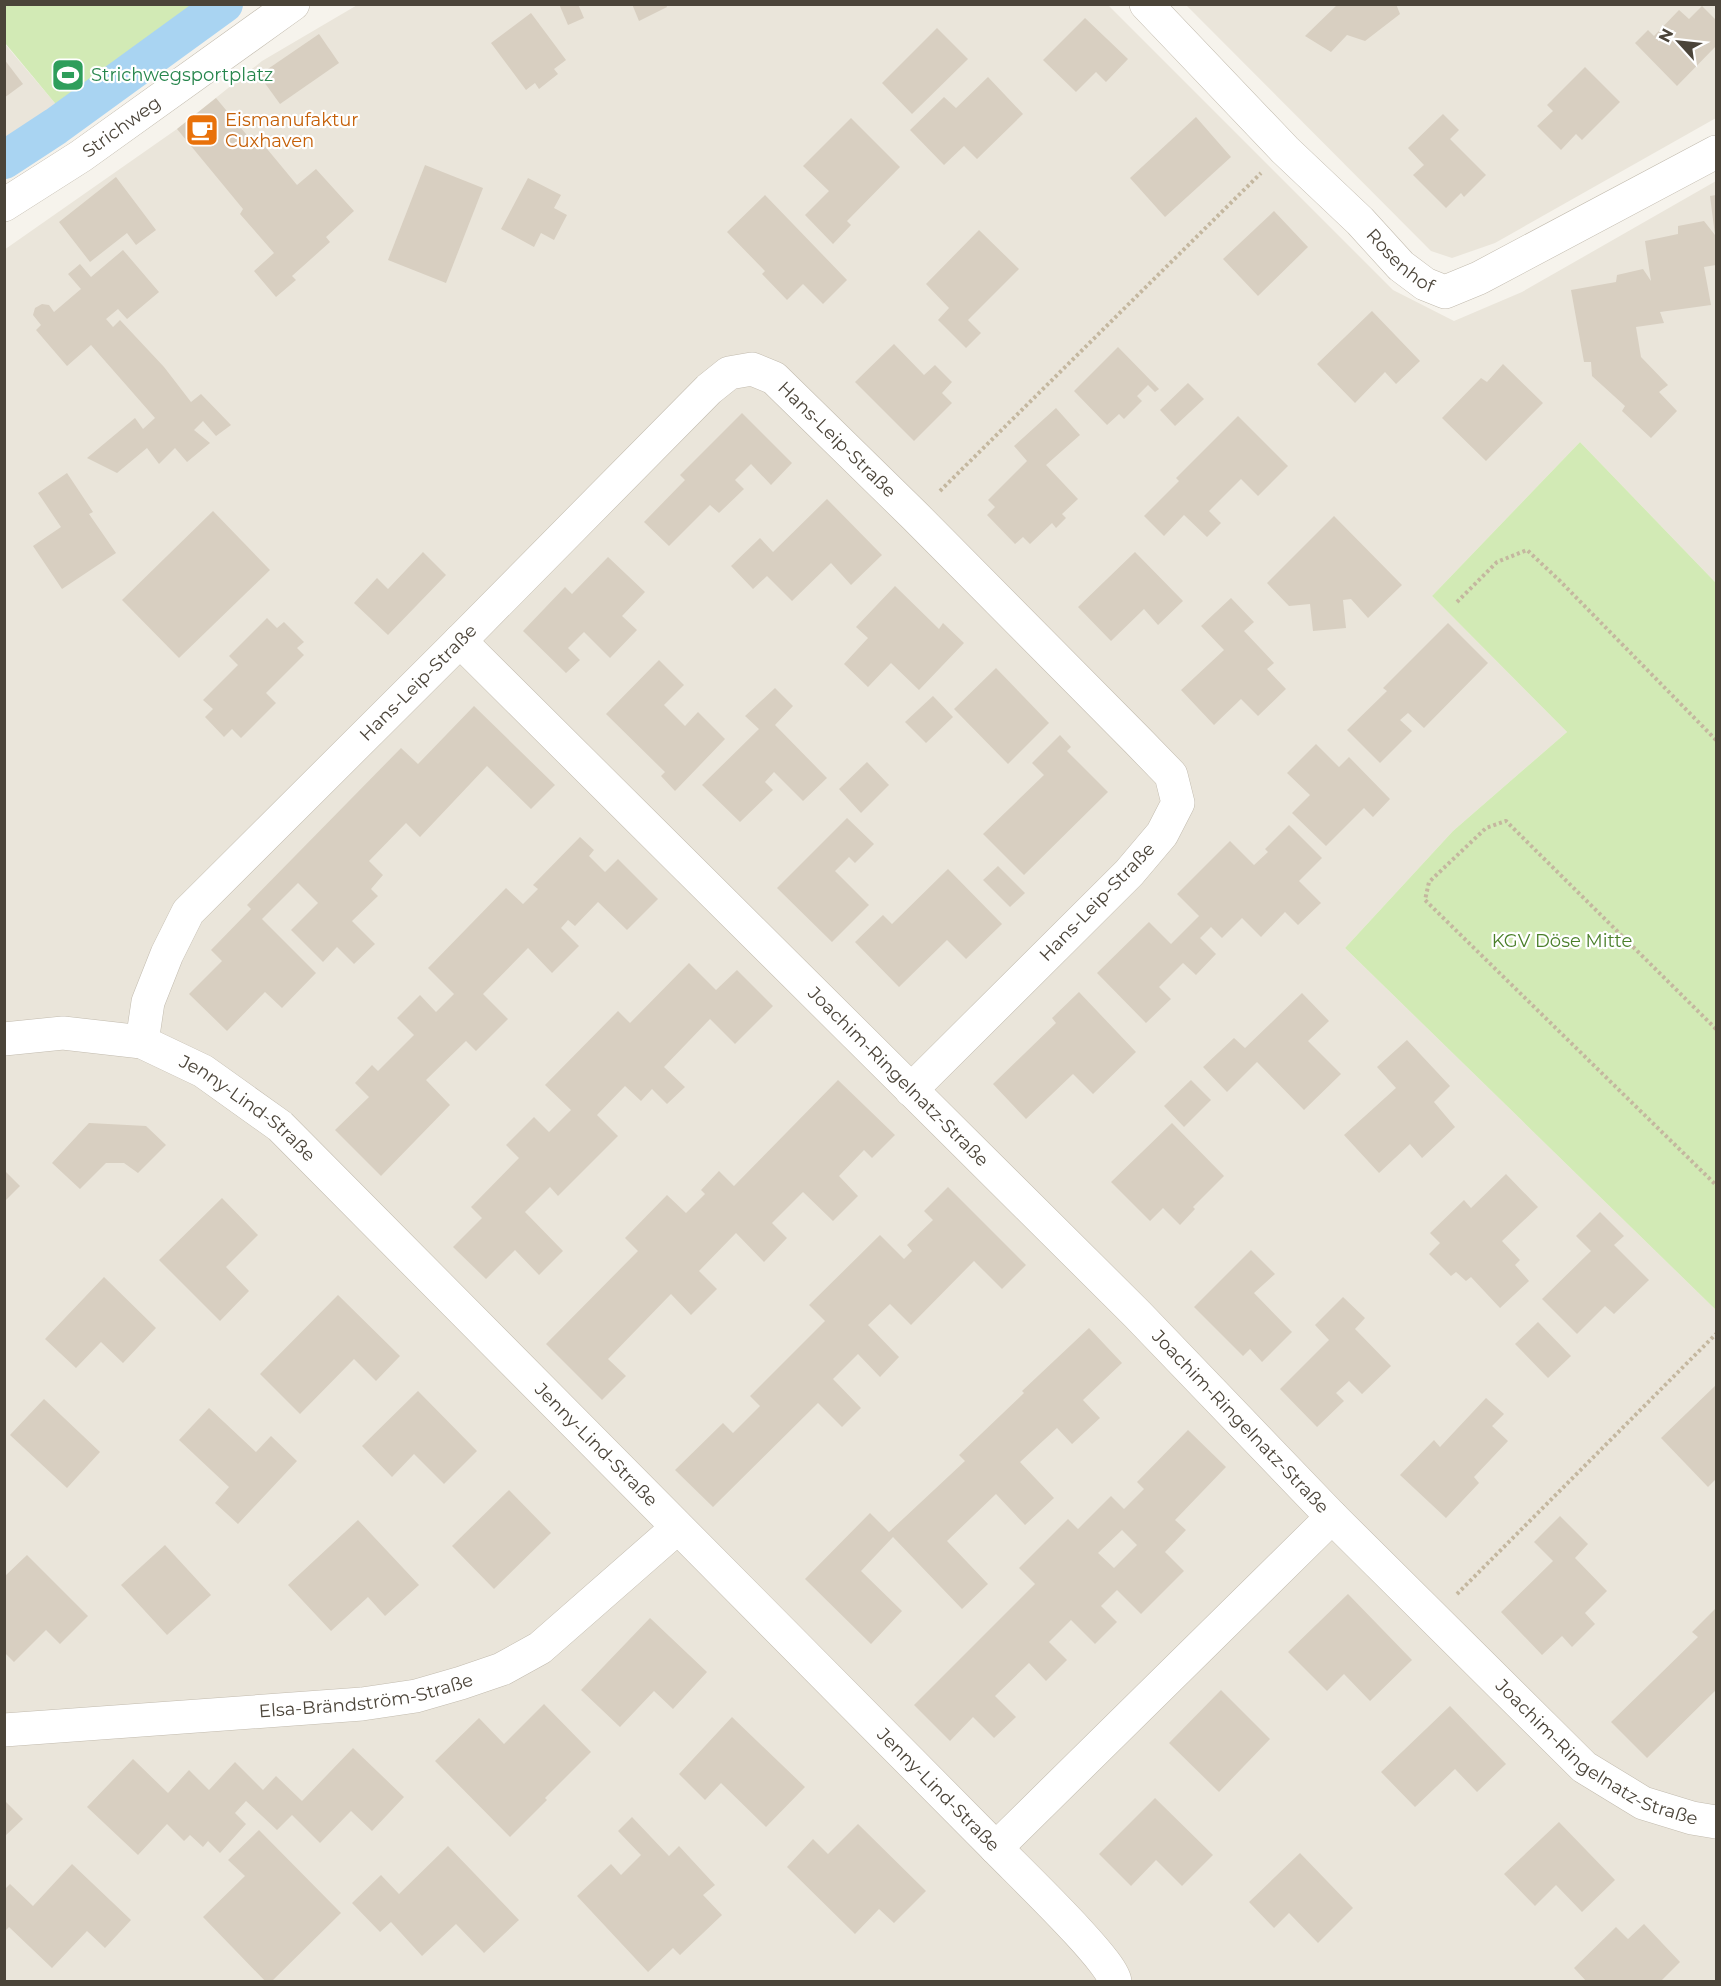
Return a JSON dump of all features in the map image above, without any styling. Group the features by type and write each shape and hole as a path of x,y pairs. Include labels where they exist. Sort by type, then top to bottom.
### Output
{"street":[{"name":"Strichweg","path":"4,205 81,156 293,4"},
{"name":"Rosenhof","path":"1146,4 1285,150 1360,221 1401,266 1425,285 1445,292 1479,278 1716,152"},
{"name":"Hans-Leip-Straße","path":"142,1042 148,1002 167,954 188,912 709,389 729,373 752,369 774,378 915,516 1171,775 1178,803 1162,834 1129,873 911,1090"},
{"name":"Joachim-Ringelnatz-Straße","path":"460,641 1208,1387 1332,1517 1584,1767 1643,1803 1692,1818 1716,1822"},
{"name":"Jenny-Lind-Straße","path":"4,1039 63,1033 142,1042 203,1071 280,1126 996,1848 1098,1954 1115,1977 1115,1982"},
{"name":"Joachim-Ringelnatz-Straße","path":"996,1848 1332,1517"},
{"name":"Elsa-Brändström-Straße","path":"4,1730 362,1704 416,1696 450,1686 502,1669 540,1648 677,1528"}],"path":[{"path":"915,516 1285,150"},
{"path":"1457,602 1497,562 1527,550 1716,740"},
{"path":"1716,1029 1506,821 1486,828 1429,882 1425,900 1716,1185"},
{"path":"1434,1618 1716,1334"}],"shaded area":[{"path":"359,4 1108,5 1393,290 1454,321 1522,292 1716,181 1716,583 1580,442 1432,596 1567,732 1453,831 1345,948 1716,1310 1716,1981 5,1981 4,250 177,129 262,61"},
{"path":"1186,5 1716,5 1716,118 1495,243 1452,258 1431,251"},
{"path":"4,43 59,108 5,148 4,148"}],"green space":[{"name":"Strichwegsportplatz","path":"4,5 200,5 59,108 5,43"},
{"name":"KGV Döse Mitte","path":"1580,442 1716,583 1716,1310 1345,948 1453,831 1567,732 1432,596"}],"building":[{"path":"559,4 578,4 584,18 568,25"},
{"path":"632,4 666,4 667,7 639,21"},
{"path":"1338,4 1396,4 1400,14 1365,41 1347,35 1331,52 1305,36"},
{"path":"1702,6 1716,20 1716,46 1677,86 1635,43 1648,30 1654,36 1679,10 1689,19"},
{"path":"531,13 566,60 554,69 558,74 539,89 535,83 526,90 491,43"},
{"path":"1085,18 1128,59 1106,82 1096,72 1076,92 1043,60"},
{"path":"937,28 968,59 912,114 882,83"},
{"path":"319,34 339,63 280,104 259,75"},
{"path":"4,59 23,84 4,98"},
{"path":"1585,67 1620,102 1582,140 1576,134 1561,150 1537,126 1553,111 1547,105"},
{"path":"988,77 1023,114 977,159 964,146 944,165 910,130 944,97 956,108"},
{"path":"216,98 256,146 263,144 297,185 316,169 354,211 326,237 330,242 292,276 296,280 276,297 254,271 274,253 240,214 243,209 177,129"},
{"path":"1443,114 1459,130 1450,139 1486,175 1464,197 1461,193 1446,208 1413,175 1424,165 1408,148"},
{"path":"1196,117 1231,157 1165,217 1130,178"},
{"path":"851,118 900,167 847,221 851,225 833,244 805,215 829,191 803,166"},
{"path":"425,165 483,188 446,283 388,260"},
{"path":"116,177 156,230 136,245 127,233 90,262 59,222"},
{"path":"528,178 561,195 554,208 567,215 554,240 541,233 534,247 501,229"},
{"path":"765,195 847,280 823,304 803,284 787,300 762,274 765,271 727,232"},
{"path":"1716,195 1716,265 1704,267 1711,305 1660,312 1664,323 1636,327 1641,357 1668,385 1659,392 1677,411 1651,438 1622,411 1625,406 1592,376 1591,362 1584,362 1571,290 1616,282 1617,275 1643,269 1651,281 1645,241 1678,234 1678,226 1704,221 1715,235 1710,196"},
{"path":"1274,211 1308,247 1258,296 1223,259"},
{"path":"979,230 1019,269 968,320 981,333 966,348 938,320 949,308 926,284"},
{"path":"123,250 159,292 127,319 118,309 106,319 113,327 120,320 164,367 191,402 201,394 231,425 216,436 203,421 194,430 210,443 187,462 175,448 159,464 147,448 117,473 87,458 135,418 143,429 155,418 91,345 67,366 36,330 41,325 33,315 35,308 42,304 49,305 54,312 81,289 68,274 80,264 91,277"},
{"path":"1372,311 1420,361 1396,384 1385,372 1355,403 1317,364"},
{"path":"894,344 924,375 935,365 952,382 942,393 952,403 914,441 855,382"},
{"path":"1118,347 1159,389 1155,392 1148,385 1137,396 1142,401 1124,419 1119,414 1107,425 1074,391"},
{"path":"1503,364 1543,403 1486,461 1442,418 1481,378 1487,382"},
{"path":"1188,383 1204,399 1175,426 1160,410"},
{"path":"1056,408 1080,435 1046,465 1078,499 1062,514 1066,518 1056,528 1052,523 1030,544 1023,537 1015,544 987,515 995,507 988,500 1027,461 1014,446"},
{"path":"742,413 792,463 771,485 751,464 735,480 744,489 719,513 710,505 669,546 644,522 685,480 680,475"},
{"path":"1238,416 1288,466 1258,496 1241,479 1209,511 1221,523 1207,537 1184,515 1164,536 1144,516 1179,481 1176,478"},
{"path":"67,473 93,512 89,514 116,553 62,589 33,546 61,527 38,493"},
{"path":"827,499 882,555 851,585 831,563 792,601 767,576 753,589 731,566 760,538 773,552"},
{"path":"213,511 270,570 179,658 122,600"},
{"path":"1334,516 1402,585 1368,618 1351,599 1343,600 1346,628 1313,631 1310,604 1289,606 1267,583"},
{"path":"423,552 446,575 388,635 354,603 377,578 388,589"},
{"path":"1135,552 1183,601 1158,625 1144,609 1111,641 1078,607"},
{"path":"608,557 645,592 622,616 637,630 610,658 584,632 568,648 580,660 566,673 523,631 565,587 572,594"},
{"path":"895,586 939,629 943,623 964,643 919,690 891,663 868,687 844,664 868,638 856,627"},
{"path":"1231,598 1254,622 1244,631 1274,663 1267,669 1286,689 1258,716 1241,699 1214,725 1181,690 1224,650 1201,626"},
{"path":"267,618 277,628 284,622 304,642 297,648 304,655 266,693 276,703 241,738 232,729 224,737 205,717 213,709 203,700 238,665 229,656"},
{"path":"1448,623 1488,663 1424,728 1408,713 1400,720 1412,731 1380,763 1347,730 1387,691 1383,688"},
{"path":"659,660 684,685 664,705 685,726 698,712 725,739 675,791 661,776 665,772 606,714"},
{"path":"996,668 1049,723 1008,764 954,709"},
{"path":"775,688 793,706 775,725 827,778 803,801 774,772 765,782 773,790 740,822 702,785 759,729 745,716"},
{"path":"933,696 953,717 926,743 905,722"},
{"path":"474,706 555,785 531,809 487,766 420,837 406,823 369,861 383,875 371,889 378,896 352,921 375,944 354,964 337,947 323,962 291,930 318,903 298,883 262,919 316,973 282,1008 265,992 227,1031 189,994 222,961 211,950 251,909 247,905 401,748 418,764"},
{"path":"1060,735 1071,747 1067,751 1108,792 1024,875 983,834 1044,775 1032,763"},
{"path":"1316,744 1339,767 1349,757 1390,799 1373,817 1364,808 1326,846 1292,813 1310,795 1287,773"},
{"path":"867,762 889,785 861,813 839,789"},
{"path":"847,818 874,844 855,863 849,857 835,871 869,905 832,942 777,888"},
{"path":"1289,825 1322,858 1299,881 1321,903 1298,925 1285,912 1261,937 1242,918 1222,938 1211,927 1200,938 1216,954 1196,975 1183,963 1159,987 1171,999 1146,1023 1097,973 1149,922 1171,944 1199,916 1177,894 1230,841 1254,865 1268,852 1265,849"},
{"path":"580,837 594,850 589,856 605,872 618,859 658,899 627,930 598,902 575,926 568,920 561,928 579,946 552,973 528,948 483,994 508,1019 476,1051 466,1041 426,1080 450,1105 381,1176 335,1130 369,1097 355,1083 372,1065 378,1071 414,1035 397,1018 420,995 436,1012 454,994 428,968 506,888 523,904 538,889 533,885"},
{"path":"998,866 1025,893 1010,907 983,880"},
{"path":"948,869 1002,924 966,959 947,940 899,987 855,942 883,915 892,924"},
{"path":"689,963 716,990 737,970 773,1006 735,1044 710,1019 664,1067 685,1087 667,1104 652,1089 641,1101 625,1086 597,1115 618,1136 558,1196 550,1187 525,1212 563,1251 539,1275 515,1250 486,1279 453,1247 482,1218 471,1207 519,1158 506,1145 534,1117 549,1132 571,1110 545,1085 618,1011 630,1023"},
{"path":"1079,992 1136,1052 1093,1094 1073,1074 1026,1119 993,1084 1056,1023 1052,1018"},
{"path":"1302,993 1329,1021 1308,1041 1341,1074 1304,1110 1257,1062 1227,1092 1203,1067 1234,1038 1245,1048"},
{"path":"1407,1040 1450,1086 1434,1102 1455,1127 1422,1158 1410,1144 1379,1173 1344,1135 1396,1088 1377,1067"},
{"path":"838,1080 895,1135 872,1158 864,1150 839,1176 858,1196 833,1221 803,1192 772,1223 787,1238 764,1262 736,1233 699,1271 717,1289 691,1315 671,1294 608,1359 626,1376 602,1400 546,1344 638,1251 625,1238 667,1195 686,1213 705,1194 701,1190 719,1171 734,1186"},
{"path":"1191,1080 1211,1100 1184,1127 1164,1106"},
{"path":"89,1123 146,1126 166,1145 138,1173 124,1163 106,1163 80,1189 52,1163"},
{"path":"1172,1123 1224,1176 1193,1207 1195,1209 1180,1225 1163,1208 1150,1221 1111,1182"},
{"path":"4,1170 20,1186 4,1202"},
{"path":"1506,1174 1538,1207 1502,1241 1520,1260 1515,1265 1529,1281 1500,1308 1471,1277 1466,1281 1456,1272 1451,1276 1429,1254 1440,1243 1430,1233 1464,1200 1471,1208"},
{"path":"948,1187 1026,1265 1002,1289 974,1261 911,1325 890,1304 868,1325 899,1357 880,1377 858,1354 833,1379 861,1408 842,1427 818,1403 713,1507 675,1470 723,1423 733,1433 760,1406 750,1396 825,1321 809,1305 880,1235 904,1259 912,1251 907,1245 933,1220 924,1211"},
{"path":"222,1198 258,1235 226,1267 249,1291 220,1321 159,1260"},
{"path":"1600,1212 1624,1236 1614,1245 1649,1280 1614,1314 1605,1306 1577,1334 1542,1299 1591,1251 1576,1236"},
{"path":"1251,1250 1275,1274 1254,1293 1292,1332 1262,1362 1250,1349 1243,1356 1194,1307"},
{"path":"104,1277 156,1328 123,1363 101,1342 76,1368 45,1339"},
{"path":"338,1295 400,1356 376,1381 354,1359 300,1414 260,1374"},
{"path":"1343,1297 1365,1318 1355,1329 1391,1366 1362,1394 1349,1381 1336,1393 1344,1401 1317,1427 1280,1389 1329,1340 1315,1325"},
{"path":"1538,1322 1571,1356 1548,1378 1515,1344"},
{"path":"1089,1328 1122,1363 1083,1400 1100,1418 1072,1444 1057,1428 1020,1462 1054,1498 1025,1525 996,1494 947,1541 988,1584 962,1609 893,1537 861,1571 902,1611 871,1644 805,1579 870,1513 889,1532 965,1461 959,1455"},
{"path":"1716,1385 1716,1479 1708,1487 1661,1438"},
{"path":"418,1391 477,1451 444,1484 414,1454 392,1477 362,1446"},
{"path":"1486,1398 1504,1414 1492,1426 1508,1441 1474,1477 1479,1483 1446,1518 1400,1475 1434,1440 1440,1447"},
{"path":"44,1399 100,1452 67,1488 10,1435"},
{"path":"209,1408 256,1452 271,1436 297,1461 238,1524 215,1503 229,1487 179,1440"},
{"path":"1188,1430 1226,1467 1175,1520 1186,1530 1165,1552 1184,1571 1141,1614 1117,1590 1101,1606 1117,1622 1095,1644 1071,1620 1049,1642 1067,1660 1046,1681 1029,1663 995,1696 1016,1717 994,1738 973,1717 950,1741 914,1705 1035,1584 1019,1568 1068,1519 1078,1529 1111,1496 1124,1509 1144,1489 1137,1482","holes":["1122,1530 1137,1545 1114,1568 1098,1553"]},
{"path":"509,1490 551,1533 494,1589 452,1546"},
{"path":"1560,1516 1588,1544 1575,1558 1607,1591 1585,1613 1595,1624 1572,1647 1562,1636 1542,1655 1501,1612 1553,1561 1534,1542"},
{"path":"358,1520 419,1585 385,1616 368,1597 331,1631 288,1585"},
{"path":"165,1545 211,1595 167,1635 121,1585"},
{"path":"27,1555 88,1616 60,1644 46,1630 14,1662 4,1652 4,1577"},
{"path":"1348,1594 1412,1660 1370,1701 1344,1674 1327,1691 1288,1652"},
{"path":"1716,1608 1716,1690 1647,1758 1611,1722 1698,1637 1692,1632"},
{"path":"650,1618 707,1672 673,1709 654,1691 620,1727 581,1690"},
{"path":"1221,1690 1270,1739 1219,1792 1169,1743"},
{"path":"544,1704 591,1752 510,1837 435,1761 479,1718 504,1744"},
{"path":"1450,1706 1506,1764 1477,1792 1455,1769 1415,1807 1381,1772"},
{"path":"732,1717 805,1787 766,1827 721,1783 705,1800 679,1774"},
{"path":"353,1748 404,1797 372,1831 351,1811 320,1843 292,1815 277,1830 246,1801 235,1813 246,1824 220,1853 208,1841 203,1847 190,1835 184,1841 167,1824 138,1855 87,1807 133,1759 168,1793 189,1770 209,1790 235,1762 263,1790 276,1776 302,1801"},
{"path":"1155,1798 1213,1855 1182,1886 1156,1860 1131,1886 1099,1854"},
{"path":"4,1800 23,1819 4,1837"},
{"path":"632,1817 669,1856 679,1846 715,1885 703,1895 722,1915 680,1955 673,1948 648,1972 577,1896 611,1864 621,1875 641,1855 618,1831"},
{"path":"1559,1822 1615,1880 1582,1912 1556,1885 1535,1906 1504,1874"},
{"path":"858,1824 926,1891 894,1923 879,1909 855,1934 787,1867 813,1839 828,1854"},
{"path":"259,1830 341,1913 271,1982 266,1982 203,1917 245,1876 228,1860"},
{"path":"448,1846 519,1920 484,1953 456,1924 422,1956 391,1922 380,1932 352,1903 381,1875 399,1894"},
{"path":"1300,1853 1353,1908 1318,1943 1289,1913 1274,1928 1249,1902"},
{"path":"72,1864 131,1920 105,1948 87,1931 52,1968 9,1927 4,1932 4,1890 10,1884 33,1906"},
{"path":"1644,1924 1680,1962 1660,1982 1587,1982 1574,1968 1616,1927 1628,1939"}],"waterway":[{"path":"4,160 56,126 224,4"}],"place":[{"name":"Strichwegsportplatz","path":"68,75"},
{"name":"Eismanufaktur Cuxhaven","path":"202,130"}]}
